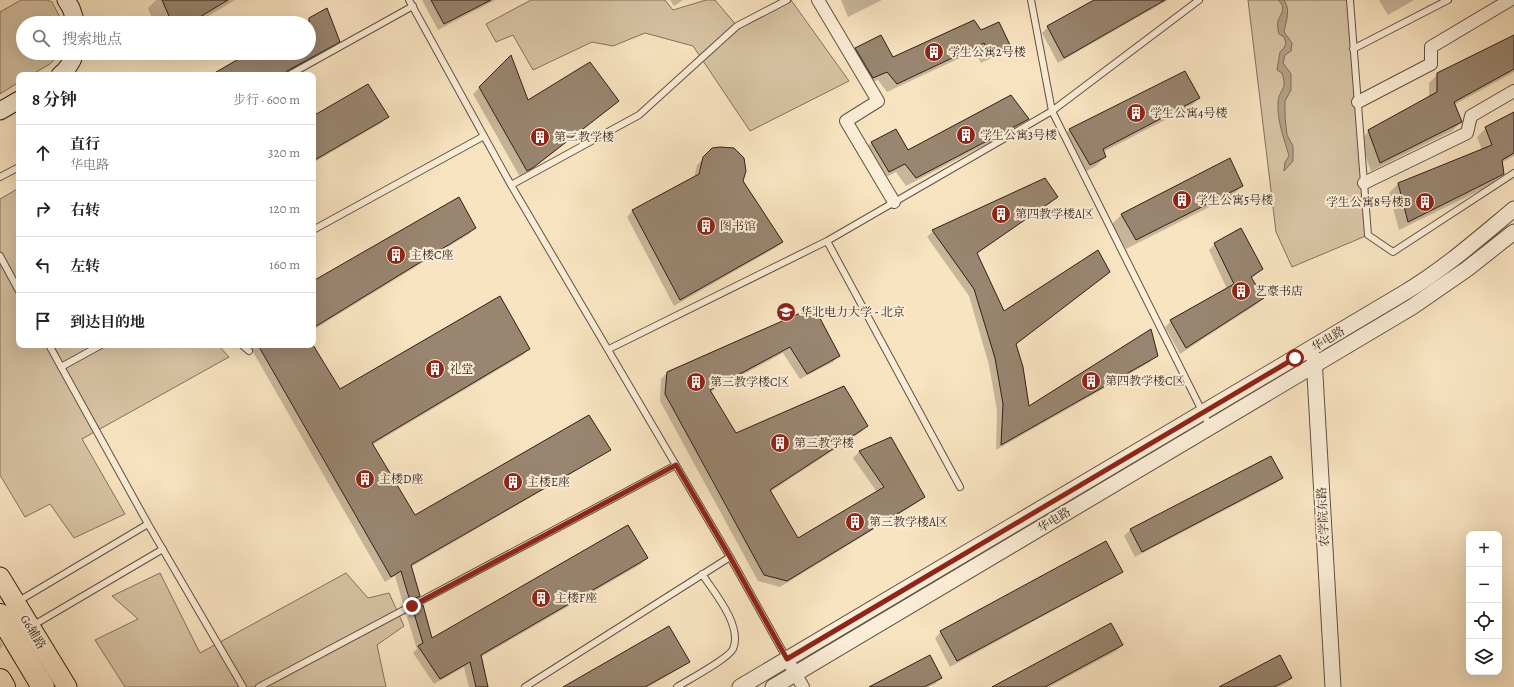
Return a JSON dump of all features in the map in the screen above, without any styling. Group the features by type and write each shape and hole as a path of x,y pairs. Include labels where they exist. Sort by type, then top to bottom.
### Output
{"highway":[{"path":"8,609 43,687"},
{"path":"0,680 4,687"}],"main road":[{"path":"66,0 74,16"},
{"path":"64,72 72,60"},
{"path":"0,111 16,102"},
{"name":"G6辅路","path":"0,577 8,609 30,627 67,687"}],"street":[{"path":"818,0 878,101 846,121 894,202"},
{"path":"1358,102 1431,64 1431,47 1510,0"},
{"path":"1364,183 1467,133 1471,116 1514,91"},
{"name":"华电路","path":"740,687 1430,277 1514,209"},
{"name":"华电路","path":"773,687 1412,307 1467,269 1514,232"},
{"name":"农学院东路","path":"1313,347 1333,687"},
{"path":"787,659 803,687"}],"lane":[{"path":"409,0 511,185 609,349 730,557 787,659"},
{"path":"511,185 639,115 737,26 787,0"},
{"path":"1031,0 1052,111 1210,427"},
{"path":"609,349 827,241 1052,111 1199,0"},
{"path":"1350,0 1368,235 1393,252 1514,173"},
{"path":"1354,49 1448,0"},
{"path":"294,72 413,6"},
{"path":"316,228 484,136"},
{"path":"0,177 16,169"},
{"path":"827,241 960,487"},
{"path":"0,256 16,285"},
{"path":"51,348 148,524 243,687"},
{"path":"61,367 96,348"},
{"path":"245,348 249,352"},
{"path":"259,687 676,465"},
{"path":"8,609 148,524"},
{"path":"30,627 163,549"},
{"path":"524,687 730,557"},
{"path":"677,687 726,656 733,649 736,632 734,626 702,574"}],"shaded area":[{"path":"21,0 47,0 52,2 59,16 16,16 16,60 54,60 36,72 16,72 16,84 0,94 0,12"},
{"path":"531,0 665,0 673,10 706,0 715,0 737,26 788,0 791,0 849,81 750,131 693,46 645,33 613,46 592,42 533,70 513,35 496,42 486,24"},
{"path":"1248,0 1349,0 1368,235 1292,267 1276,232"},
{"path":"1278,0 1284,0 1286,4 1287,16 1284,32 1292,43 1291,51 1285,55 1283,63 1291,74 1291,90 1285,101 1285,117 1287,135 1293,146 1293,161 1284,171 1285,162 1289,156 1281,130 1278,103 1284,86 1284,79 1282,73 1277,70 1280,52 1286,43 1284,37 1279,34 1278,31 1278,21 1283,8"},
{"path":"16,190 16,348 221,348 229,357 82,439 125,514 74,538 50,504 25,517 0,475 0,199"},
{"path":"160,573 200,653 346,573 368,598 389,593 404,626 377,645 386,687 125,687 95,640 138,619 112,596"}],"building":[{"path":"162,0 228,0 202,16 169,16"},
{"path":"431,0 491,0 444,24"},
{"path":"1094,0 1165,0 1064,58 1047,26"},
{"path":"327,8 340,42 316,55 316,16 313,16"},
{"name":"学生公寓2号楼","path":"974,20 981,30 999,22 1010,45 990,55 984,43 897,84 887,72 873,78 855,48 881,35 893,57"},
{"path":"1514,35 1514,69 1454,102 1462,122 1380,163 1368,130 1437,92 1437,73"},
{"name":"第二教学楼","path":"511,55 528,100 590,62 619,101 527,171 479,87"},
{"path":"237,60 307,60 286,72 216,72"},
{"name":"学生公寓4号楼","path":"1185,71 1200,98 1103,149 1106,157 1090,165 1069,129"},
{"path":"368,84 389,117 316,159 316,114"},
{"name":"学生公寓3号楼","path":"1011,95 1029,119 916,178 905,164 889,172 871,142 896,129 908,150"},
{"name":"学生公寓8号楼B","path":"1514,112 1514,153 1502,160 1504,174 1408,222 1398,183 1492,145 1485,127"},
{"name":"图书馆","path":"712,148 734,148 744,158 746,171 743,181 783,242 680,300 632,210 699,174 703,157"},
{"name":"学生公寓5号楼","path":"1230,158 1243,186 1136,240 1121,214"},
{"path":"1045,178 1058,197 977,253 1004,311 1098,250 1110,272 1016,344 1023,367 1029,406 1151,329 1158,356 1001,445 1003,404 995,358 974,289 932,230"},
{"name":"主楼C座","path":"459,197 476,228 316,326 316,279"},
{"name":"艺豪书店","path":"1241,228 1263,269 1251,277 1264,298 1186,348 1170,320 1234,284 1214,243"},
{"path":"500,296 530,349 372,443 415,515 589,415 611,450 411,565 420,596 410,601 401,571 391,577 260,348 315,348 340,389"},
{"path":"814,307 840,356 807,374 790,347 710,390 736,433 844,386 868,426 770,490 798,538 884,487 859,451 891,437 925,497 787,581 764,575 665,394 667,372"},
{"path":"1271,456 1283,478 1142,552 1130,529"},
{"name":"主楼F座","path":"628,525 648,558 481,655 488,687 476,687 470,662 440,679 418,646 423,643 413,610 423,605 432,638"},
{"path":"1106,541 1123,572 957,661 940,631"},
{"path":"1111,623 1123,645 1045,687 992,687"},
{"path":"669,626 690,662 645,687 563,687"},
{"path":"930,655 942,678 924,687 869,687"},
{"path":"1280,655 1292,678 1274,687 1219,687"}],"place":[{"name":"学生公寓2号楼","path":"934,52"},
{"name":"学生公寓4号楼","path":"1136,113"},
{"name":"学生公寓3号楼","path":"966,135"},
{"name":"第二教学楼","path":"540,137"},
{"name":"学生公寓5号楼","path":"1182,200"},
{"name":"学生公寓8号楼B","path":"1425,202"},
{"name":"第四教学楼A区","path":"1001,214"},
{"name":"图书馆","path":"706,226"},
{"name":"主楼C座","path":"396,255"},
{"name":"艺豪书店","path":"1241,291"},
{"name":"华北电力大学 - 北京","path":"786,312"},
{"name":"礼堂","path":"435,369"},
{"name":"第四教学楼C区","path":"1091,381"},
{"name":"第三教学楼C区","path":"696,382"},
{"name":"第三教学楼","path":"780,443"},
{"name":"主楼D座","path":"365,479"},
{"name":"主楼E座","path":"513,482"},
{"name":"第三教学楼A区","path":"855,522"},
{"name":"主楼F座","path":"541,598"}],"route":[{"path":"412,606 676,465 787,659 1295,358"}]}
